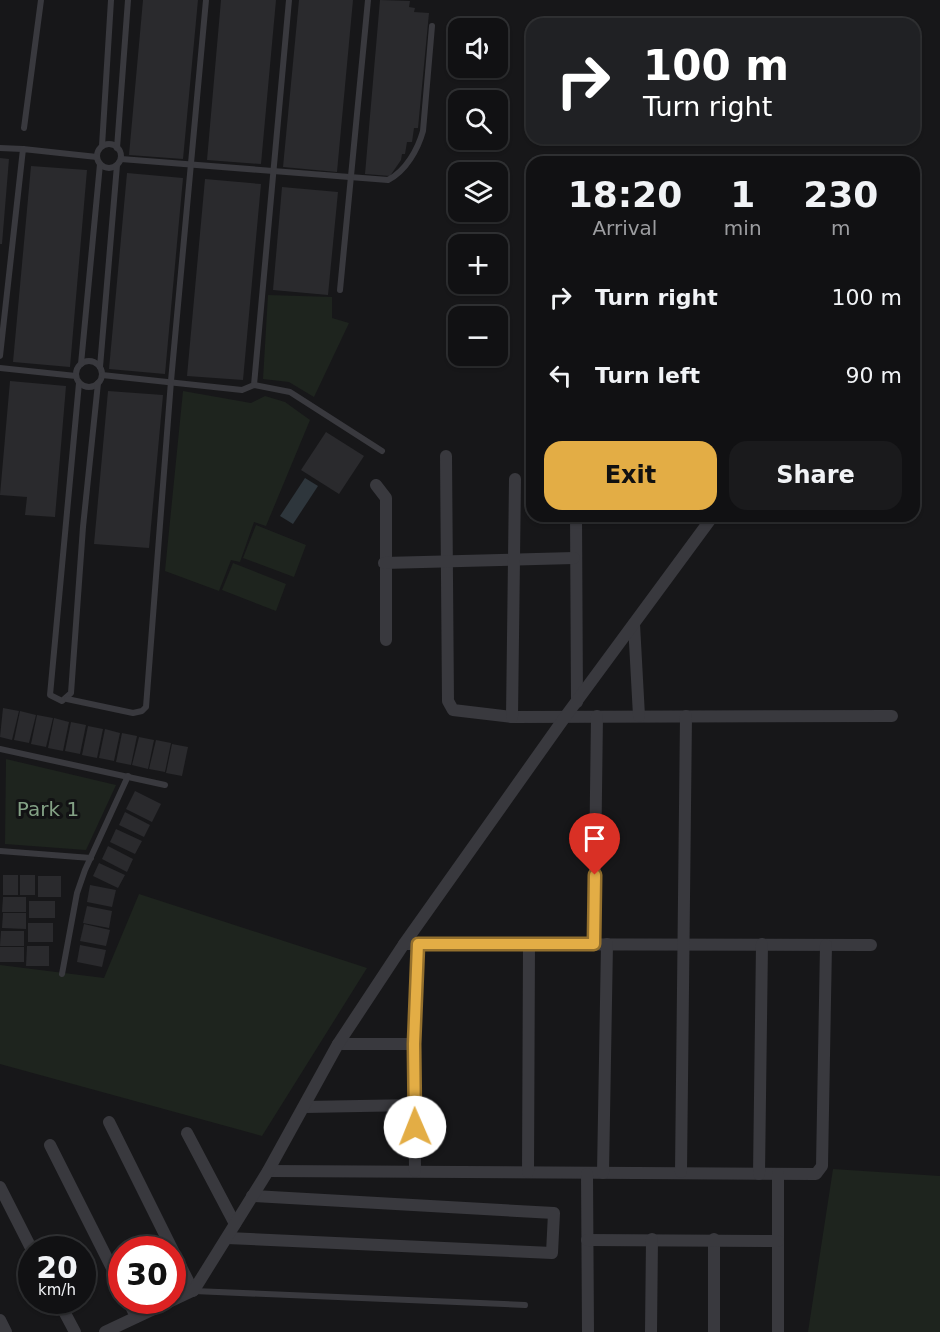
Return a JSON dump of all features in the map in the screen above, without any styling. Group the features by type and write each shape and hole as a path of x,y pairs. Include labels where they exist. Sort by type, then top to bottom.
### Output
{"street":[{"path":"446,456 449,705 453,710 512,717 892,716"},
{"path":"512,717 512,558 515,479"},
{"path":"376,485 386,498 384,563 386,640"},
{"path":"576,522 576,702"},
{"path":"105,1332 193,1291 268,1171 338,1044 404,944 565,717 709,522"},
{"path":"384,563 574,558"},
{"path":"634,624 639,716"},
{"path":"597,716 603,1173"},
{"path":"681,1172 686,716"},
{"path":"404,944 871,945"},
{"path":"416,1171 414,1044 418,944"},
{"path":"759,1174 762,944"},
{"path":"528,1172 529,945"},
{"path":"268,1171 587,1174 681,1172 813,1175 822,1166 825,945"},
{"path":"338,1044 414,1044"},
{"path":"305,1107 415,1105"},
{"path":"109,1122 193,1291"},
{"path":"187,1133 235,1224"},
{"path":"50,1145 108,1260"},
{"path":"587,1174 588,1332"},
{"path":"778,1174 778,1332"},
{"path":"0,1187 25,1236"},
{"path":"227,1238 552,1253 554,1213 252,1196"},
{"path":"651,1332 652,1239"},
{"path":"714,1239 714,1332"},
{"path":"587,1240 778,1241"},
{"path":"65,1314 75,1332"},
{"path":"0,1320 6,1332"}],"lane":[{"path":"24,128 41,0"},
{"path":"111,0 102,146 98,161 81,364 76,375 79,383 50,695 62,701 67,699 133,713 142,711 146,707 171,381 206,0"},
{"path":"67,699 70,693 83,527 98,383 102,375 100,367 119,162 117,148 128,0"},
{"path":"254,385 289,0"},
{"path":"340,290 368,0"},
{"path":"0,148 22,149 98,161 106,168 119,162 191,164 382,181 394,177 401,171 418,146 423,131 432,26"},
{"path":"102,146 110,144 117,148"},
{"path":"0,356 22,149"},
{"path":"81,364 89,361 100,367"},
{"path":"0,368 76,375"},
{"path":"102,375 242,390 254,385 290,392 382,451"},
{"path":"79,383 91,387 98,383"},
{"path":"67,524 83,527"},
{"path":"0,749 165,785"},
{"path":"62,974 77,892 128,776"},
{"path":"0,851 91,858"},
{"path":"193,1291 525,1305"}],"green space":[{"path":"268,295 332,297 332,318 349,323 314,397 289,382 263,379"},
{"path":"183,391 251,403 265,396 285,402 310,420 266,526 254,522 240,562 231,560 219,591 165,571"},
{"path":"256,525 306,545 294,577 243,558"},
{"path":"233,563 286,584 276,611 222,590"},
{"name":"Park 1","path":"6,759 116,785 86,850 5,844"},
{"path":"139,894 367,968 262,1136 0,1064 0,965 104,978"},
{"path":"833,1169 940,1176 940,1332 808,1332"}],"shaded area":[{"path":"305,478 318,486 293,524 280,516"}],"building":[{"path":"143,0 198,0 183,159 129,155"},
{"path":"221,0 276,0 261,164 207,160"},
{"path":"299,0 353,0 337,172 283,167"},
{"path":"380,0 410,1 409,7 415,8 414,12 429,13 418,128 414,128 412,142 407,142 405,154 402,154 401,160 390,176 365,174"},
{"path":"0,158 9,159 2,244 0,244"},
{"path":"31,166 87,170 70,367 13,362"},
{"path":"127,173 183,178 165,374 109,369"},
{"path":"205,179 261,184 243,380 187,376"},
{"path":"282,187 338,192 328,295 273,290"},
{"path":"10,381 66,386 55,517 25,515 27,497 0,495"},
{"path":"108,391 163,395 149,548 94,544"},
{"path":"326,432 364,456 339,494 301,470"},
{"path":"3,708 19,711 12,740 0,737"},
{"path":"20,711 36,715 29,743 14,740"},
{"path":"37,715 53,718 46,747 31,744"},
{"path":"54,718 69,722 63,751 48,748"},
{"path":"71,722 86,725 80,754 65,751"},
{"path":"88,726 103,729 97,758 82,755"},
{"path":"105,729 120,733 114,761 99,758"},
{"path":"122,733 137,736 131,765 116,762"},
{"path":"139,737 154,740 148,769 132,765"},
{"path":"156,740 171,743 165,772 149,769"},
{"path":"172,744 188,747 182,776 166,773"},
{"path":"135,791 161,804 152,822 126,809"},
{"path":"125,812 150,825 144,837 119,825"},
{"path":"116,829 142,841 135,854 110,842"},
{"path":"108,846 133,859 127,872 102,859"},
{"path":"99,863 125,875 118,888 93,876"},
{"path":"3,875 18,875 18,895 3,895"},
{"path":"20,875 35,875 35,895 20,895"},
{"path":"38,876 61,876 61,897 38,897"},
{"path":"90,885 116,890 112,907 87,902"},
{"path":"3,897 26,897 26,912 2,912"},
{"path":"29,901 55,901 55,918 29,918"},
{"path":"87,906 112,911 109,928 83,923"},
{"path":"3,913 26,913 26,929 2,928"},
{"path":"28,923 53,923 53,942 28,942"},
{"path":"84,924 110,930 106,946 80,941"},
{"path":"1,931 24,931 24,946 0,946"},
{"path":"80,945 106,950 102,967 77,962"},
{"path":"27,946 49,946 49,966 26,966"},
{"path":"0,947 24,947 24,962 0,962"}],"route":[{"path":"415,1127 414,1044 418,944 594,944 595,875"}]}
